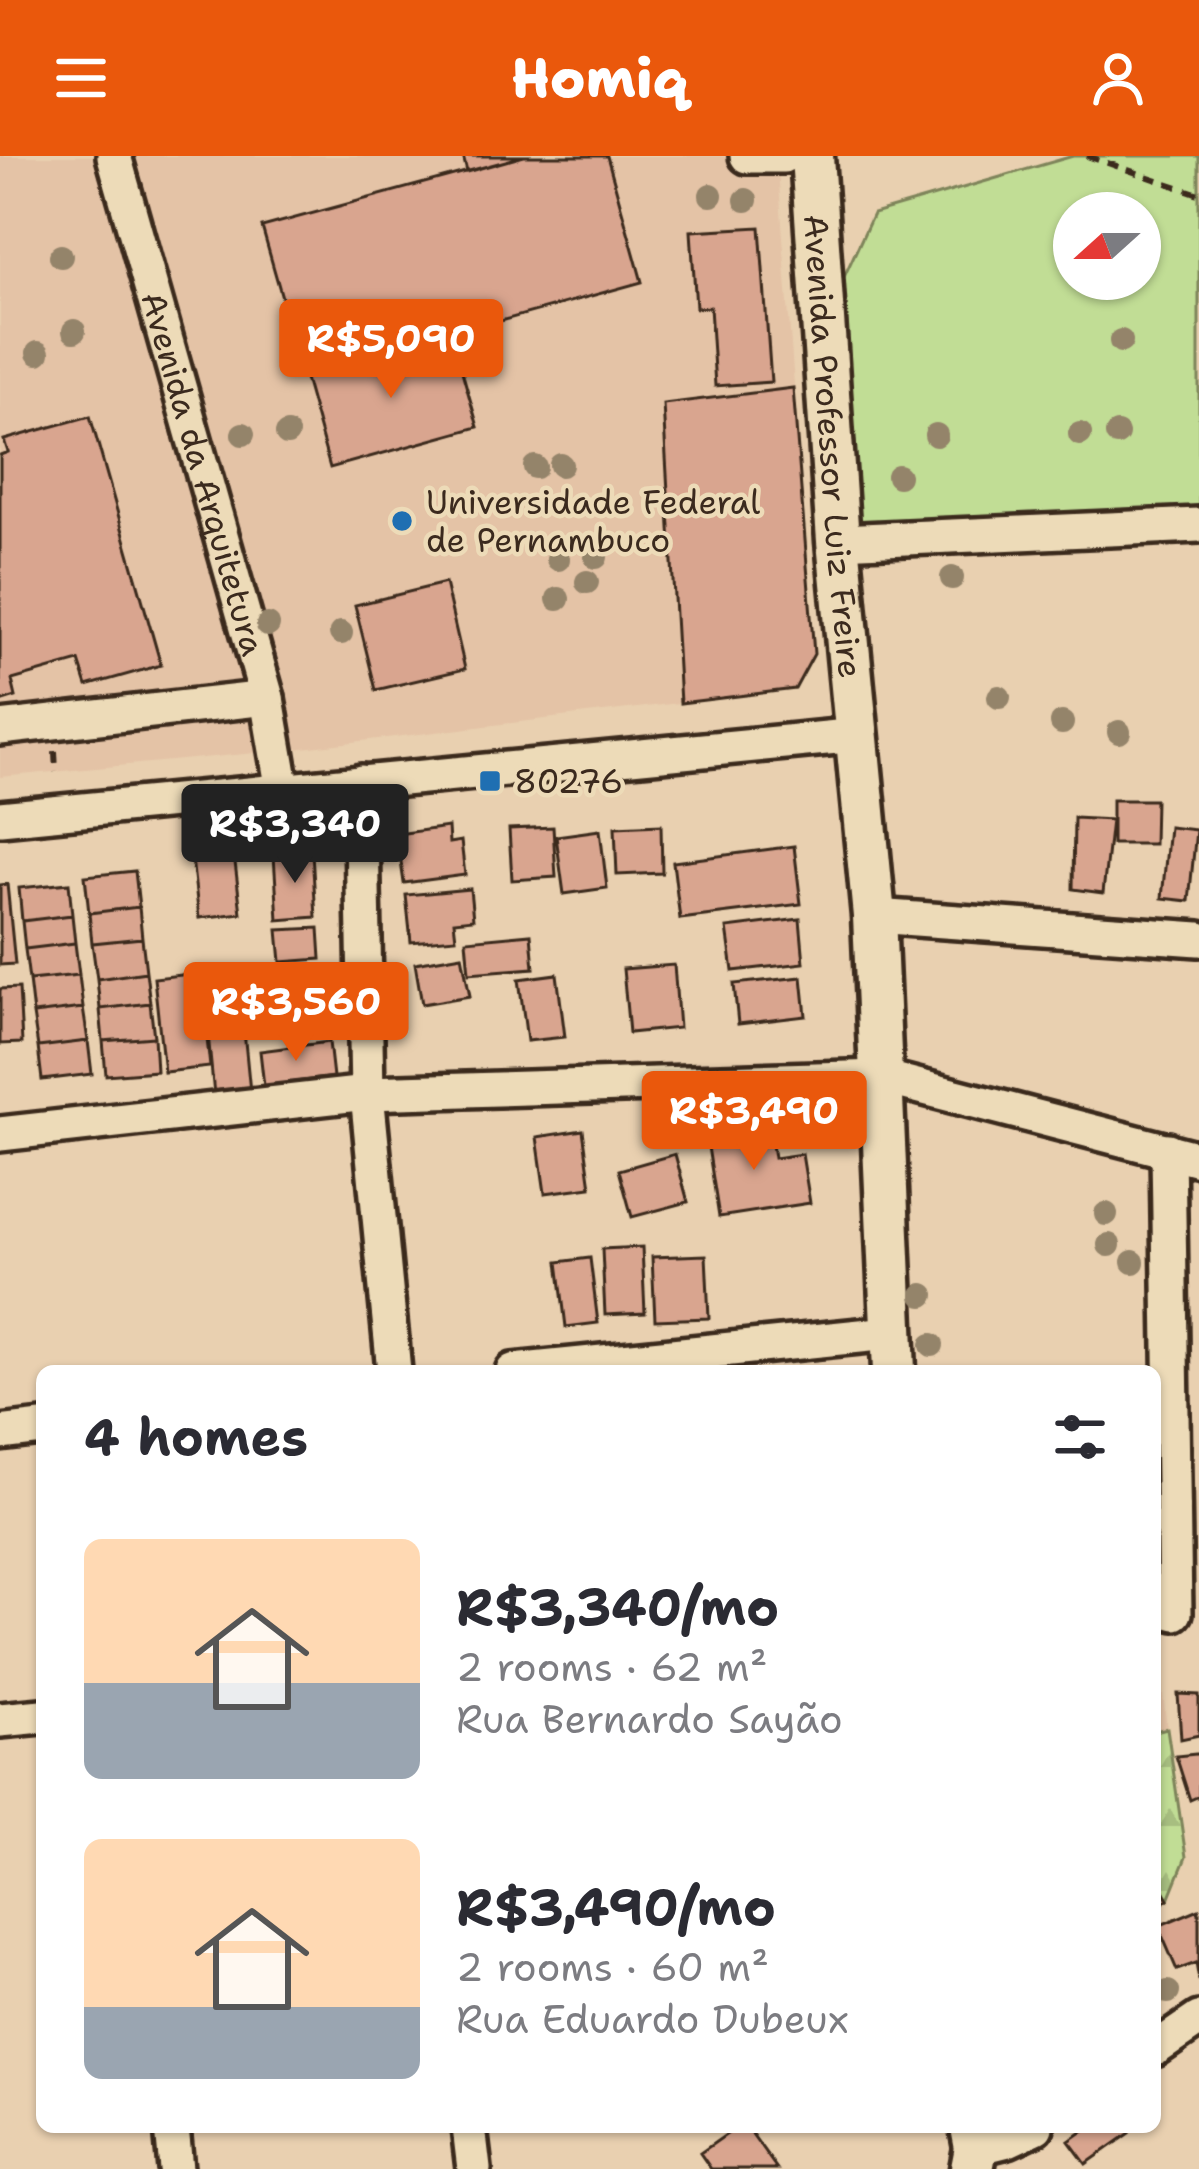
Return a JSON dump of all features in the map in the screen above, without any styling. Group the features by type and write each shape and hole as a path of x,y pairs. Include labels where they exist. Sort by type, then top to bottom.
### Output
{"main road":[{"name":"Avenida Professor Luiz Freire","path":"812,156 838,541 874,916 892,1352"}],"street":[{"name":"Avenida da Arquitetura","path":"114,156 267,698 283,790"},
{"path":"747,156 783,156"},
{"path":"838,541 1199,525"},
{"path":"0,728 267,698"},
{"path":"0,818 858,735"},
{"path":"361,782 367,1094 393,1365"},
{"path":"874,916 1199,939"},
{"path":"0,1134 367,1094 882,1077 1184,1155 1176,1613"},
{"path":"633,1365 892,1352"},
{"path":"0,1433 36,1429"},
{"path":"0,1720 36,1717"},
{"path":"1161,2044 1199,2019"},
{"path":"173,2133 176,2169"},
{"path":"471,2133 474,2169"},
{"path":"978,2153 1024,2133"}],"path":[{"path":"1087,156 1199,194"}],"shaded area":[{"name":"Universidade Federal de Pernambuco","path":"0,156 777,156 814,654 795,689 278,751 0,777"},
{"path":"1161,1678 1167,1728 1161,1728"}],"green space":[{"path":"1073,156 1199,156 1199,519 838,541 826,316 873,214"},
{"path":"1167,1728 1186,1857 1169,1899 1161,1885 1161,1730"}],"building":[{"path":"463,156 524,156 467,172"},
{"path":"524,156 607,156 642,282 304,375 262,227"},
{"path":"760,227 771,382 715,386 710,307 696,308 691,231"},
{"path":"451,333 478,427 330,468 304,375"},
{"path":"793,388 814,654 795,689 680,703 663,404"},
{"path":"90,416 161,665 87,686 79,661 12,680 16,697 0,702 0,455 8,452 4,440"},
{"path":"445,583 465,669 376,690 355,605"},
{"path":"1112,800 1155,800 1154,844 1112,844"},
{"path":"1074,818 1111,820 1103,893 1073,889"},
{"path":"661,825 662,873 617,875 615,827"},
{"path":"448,827 449,843 461,841 465,875 404,883 397,834"},
{"path":"553,827 556,877 512,880 509,829"},
{"path":"1169,827 1196,830 1189,901 1162,898"},
{"path":"600,830 607,888 564,894 556,836"},
{"path":"232,837 241,913 199,918 190,842"},
{"path":"794,846 801,904 680,919 673,862"},
{"path":"312,853 316,917 278,920 274,855"},
{"path":"135,871 139,907 89,913 85,876"},
{"path":"69,883 72,915 22,921 19,888"},
{"path":"7,884 15,964 0,965 0,885"},
{"path":"470,889 473,919 454,921 456,938 411,942 406,895"},
{"path":"139,907 142,938 92,943 89,913"},
{"path":"72,915 75,943 25,949 22,921"},
{"path":"800,919 804,963 733,971 727,928"},
{"path":"319,928 321,959 281,962 278,930"},
{"path":"531,934 534,968 469,973 466,940"},
{"path":"142,938 146,972 97,979 92,943"},
{"path":"75,943 79,975 29,980 25,949"},
{"path":"462,955 470,996 422,1004 415,963"},
{"path":"674,965 679,1028 629,1033 623,969"},
{"path":"294,971 298,1015 223,1022 219,979"},
{"path":"146,972 150,1003 100,1009 97,979"},
{"path":"200,973 210,1067 164,1072 154,978"},
{"path":"557,974 565,1037 527,1041 519,979"},
{"path":"79,975 83,1008 33,1014 29,980"},
{"path":"802,977 806,1016 738,1024 734,984"},
{"path":"19,988 22,1043 0,1044 0,989"},
{"path":"150,1003 154,1037 103,1041 100,1009"},
{"path":"83,1008 88,1041 38,1047 33,1014"},
{"path":"244,1031 250,1092 214,1095 208,1034"},
{"path":"154,1037 156,1071 106,1075 103,1041"},
{"path":"88,1041 92,1074 42,1080 38,1047"},
{"path":"329,1042 333,1077 264,1086 260,1051"},
{"path":"769,1124 774,1158 802,1154 810,1203 719,1217 706,1134"},
{"path":"583,1130 591,1187 545,1193 537,1137"},
{"path":"675,1154 688,1202 632,1217 619,1170"},
{"path":"642,1247 645,1313 605,1315 602,1249"},
{"path":"706,1255 709,1318 655,1320 652,1257"},
{"path":"590,1258 598,1323 566,1327 558,1262"},
{"path":"1178,1694 1199,1695 1199,1735 1181,1739"},
{"path":"1199,1754 1199,1796 1190,1800 1176,1756"},
{"path":"1199,1909 1199,1981 1196,1963 1177,1970 1161,1925"},
{"path":"728,2133 751,2133 777,2169 711,2169 700,2153"},
{"path":"1080,2133 1130,2133 1086,2164 1069,2141"}],"place":[{"name":"Universidade Federal de Pernambuco","path":"402,521"},
{"name":"80276","path":"490,781"}]}
